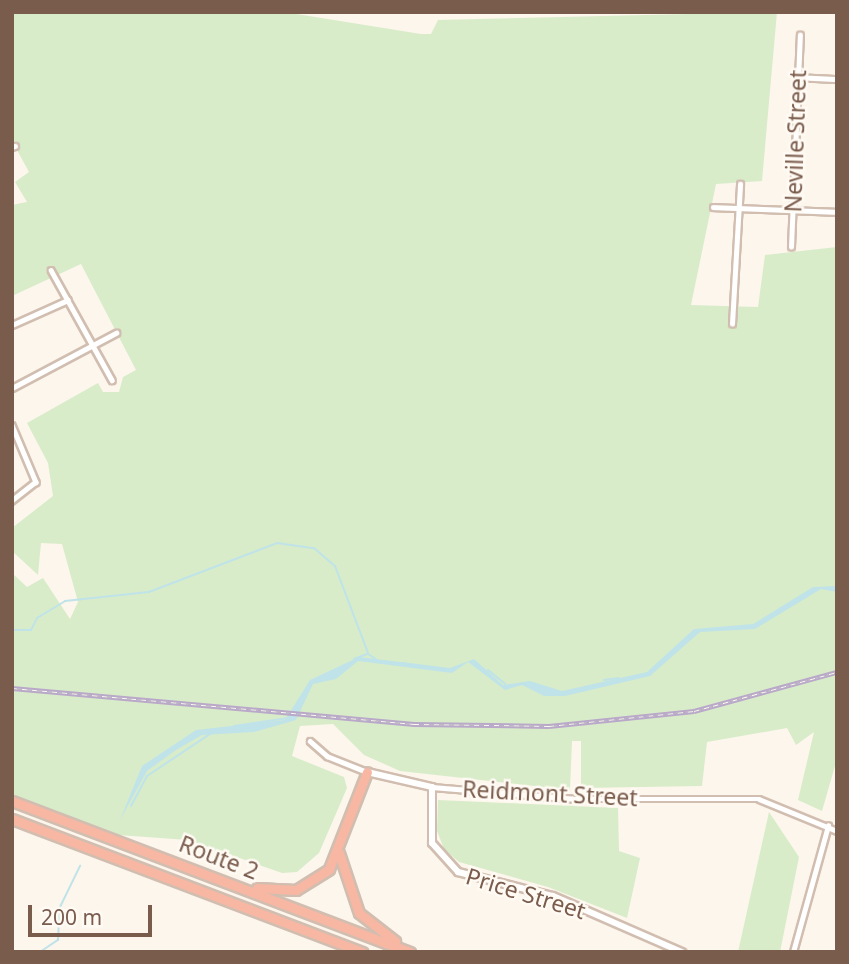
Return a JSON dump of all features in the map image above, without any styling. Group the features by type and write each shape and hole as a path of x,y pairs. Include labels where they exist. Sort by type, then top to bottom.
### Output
{"highway":[{"path":"208,874 276,892 296,890 316,881 339,853 367,772"},
{"name":"Route 2","path":"12,801 410,952"},
{"name":"Route 2","path":"12,819 363,952"},
{"path":"339,853 359,913 416,952"}],"street":[{"name":"Neville Street","path":"791,247 800,35"},
{"path":"797,77 837,79"},
{"path":"732,324 740,184"},
{"path":"713,207 837,212"},
{"path":"51,270 112,380"},
{"path":"12,326 68,300"},
{"path":"12,388 116,333"},
{"path":"12,425 36,482 12,501"},
{"name":"Reidmont Street","path":"310,741 327,756 367,772 432,787 577,799 746,798 785,805 837,831"},
{"name":"Price Street","path":"432,787 432,843 458,872 553,897 682,952"},
{"path":"793,952 828,826"}],"green space":[{"path":"12,12 284,12 431,34 438,20 777,12 762,181 716,184 691,305 758,307 765,255 837,247 837,759 822,811 798,800 814,732 796,745 787,728 707,742 702,786 581,788 581,741 572,741 570,790 400,771 364,755 333,724 300,726 292,756 344,777 347,788 319,853 297,872 282,873 188,840 118,835 12,798 12,573 27,587 43,578 70,619 78,602 62,544 41,543 38,575 12,551 12,528 53,496 48,463 27,423 98,383 103,392 119,392 123,377 136,370 81,264 12,296 12,205 27,202 15,182 29,172 12,141"},
{"path":"438,800 618,808 619,851 640,858 627,918 548,887 459,862 444,849 437,831"},
{"path":"769,812 799,857 780,952 738,952"}],"water":[{"path":"837,586 837,592 821,589 755,629 700,632 650,676 565,696 544,696 522,685 505,690 468,662 452,673 358,661 336,679 313,684 296,720 254,732 202,735 176,750 147,771 120,820 142,766 196,730 285,720 310,680 359,657 450,668 474,659 503,685 530,681 562,691 647,672 694,629 753,624 813,587"}],"waterway":[{"path":"12,630 31,630 37,618 65,601 149,592 277,543 314,548 335,566 368,653"},
{"path":"354,659 367,654"},
{"path":"368,654 376,659"},
{"path":"402,663 420,666"},
{"path":"488,670 505,684"},
{"path":"604,680 619,678"},
{"path":"234,726 288,718"},
{"path":"131,806 147,776 213,732"},
{"path":"40,952 58,940 60,907 80,866"}],"railway":[{"path":"12,688 414,724 549,726 694,711 837,672"}]}
